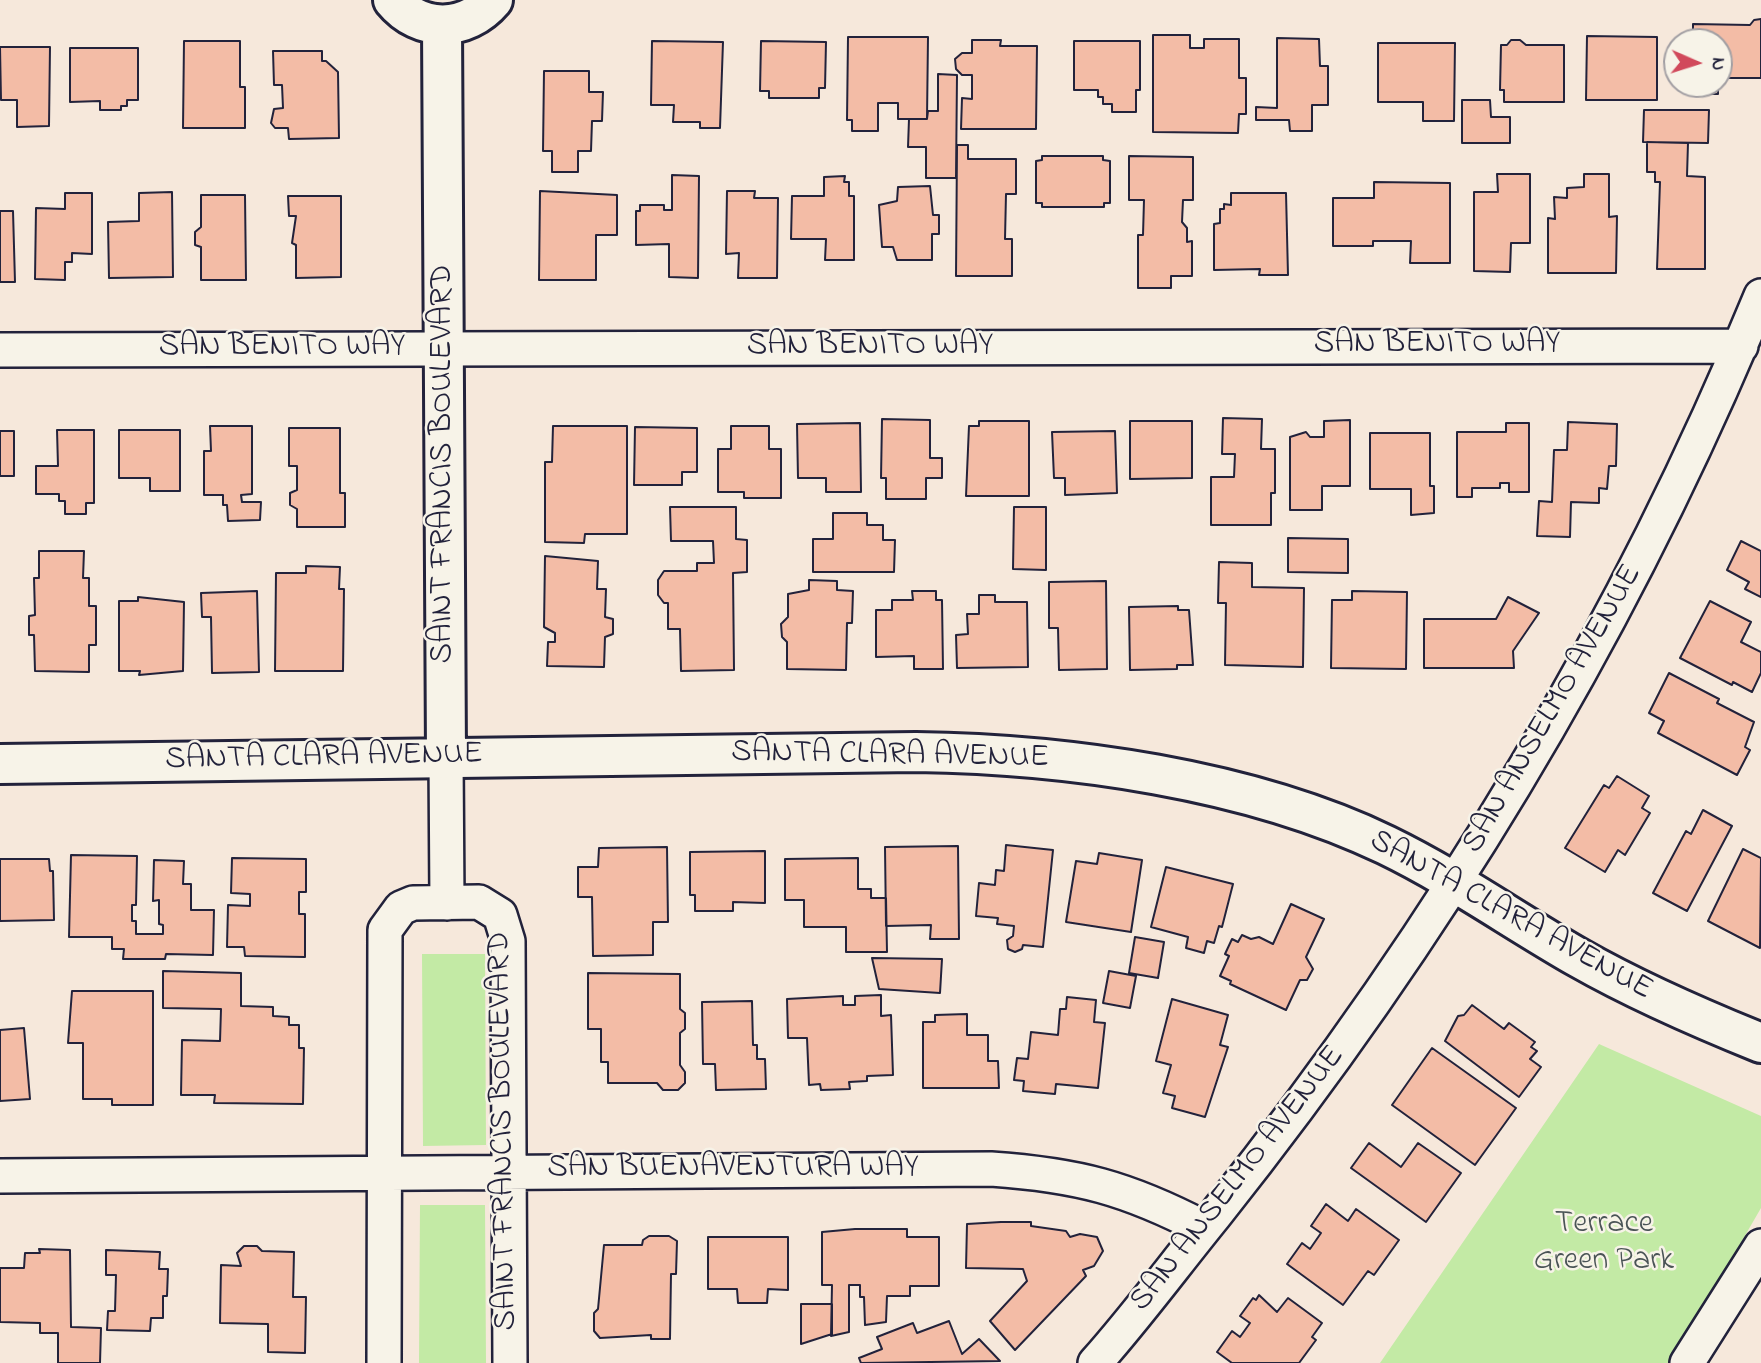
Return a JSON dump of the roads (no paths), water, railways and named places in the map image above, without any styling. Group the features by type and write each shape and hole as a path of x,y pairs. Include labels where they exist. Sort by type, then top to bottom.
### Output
{"street":[{"path":"393,0 419,20 442,25 467,21 493,0"},
{"name":"SAINT FRANCIS BOULEVARD","path":"442,25 447,903"},
{"name":"SAN ANSELMO AVENUE","path":"1095,1363 1333,1061 1455,881 1522,773 1616,604 1685,470 1761,296"},
{"name":"SAN BENITO WAY","path":"0,350 1741,346"},
{"name":"SANTA CLARA AVENUE","path":"0,765 916,752 985,753 1147,773 1308,814 1384,844 1455,881 1537,933 1646,994 1761,1043"},
{"name":"SAINT FRANCIS BOULEVARD","path":"384,1363 385,930 401,908 413,903 479,902 500,915 506,927 510,1363"},
{"name":"SAN BUENAVENTURA WAY","path":"0,1176 991,1169 1042,1172 1111,1187 1161,1206 1204,1228"},
{"path":"1687,1363 1761,1247"}],"park label":[{"name":"Terrace Green Park","path":"1604,1244"}]}
